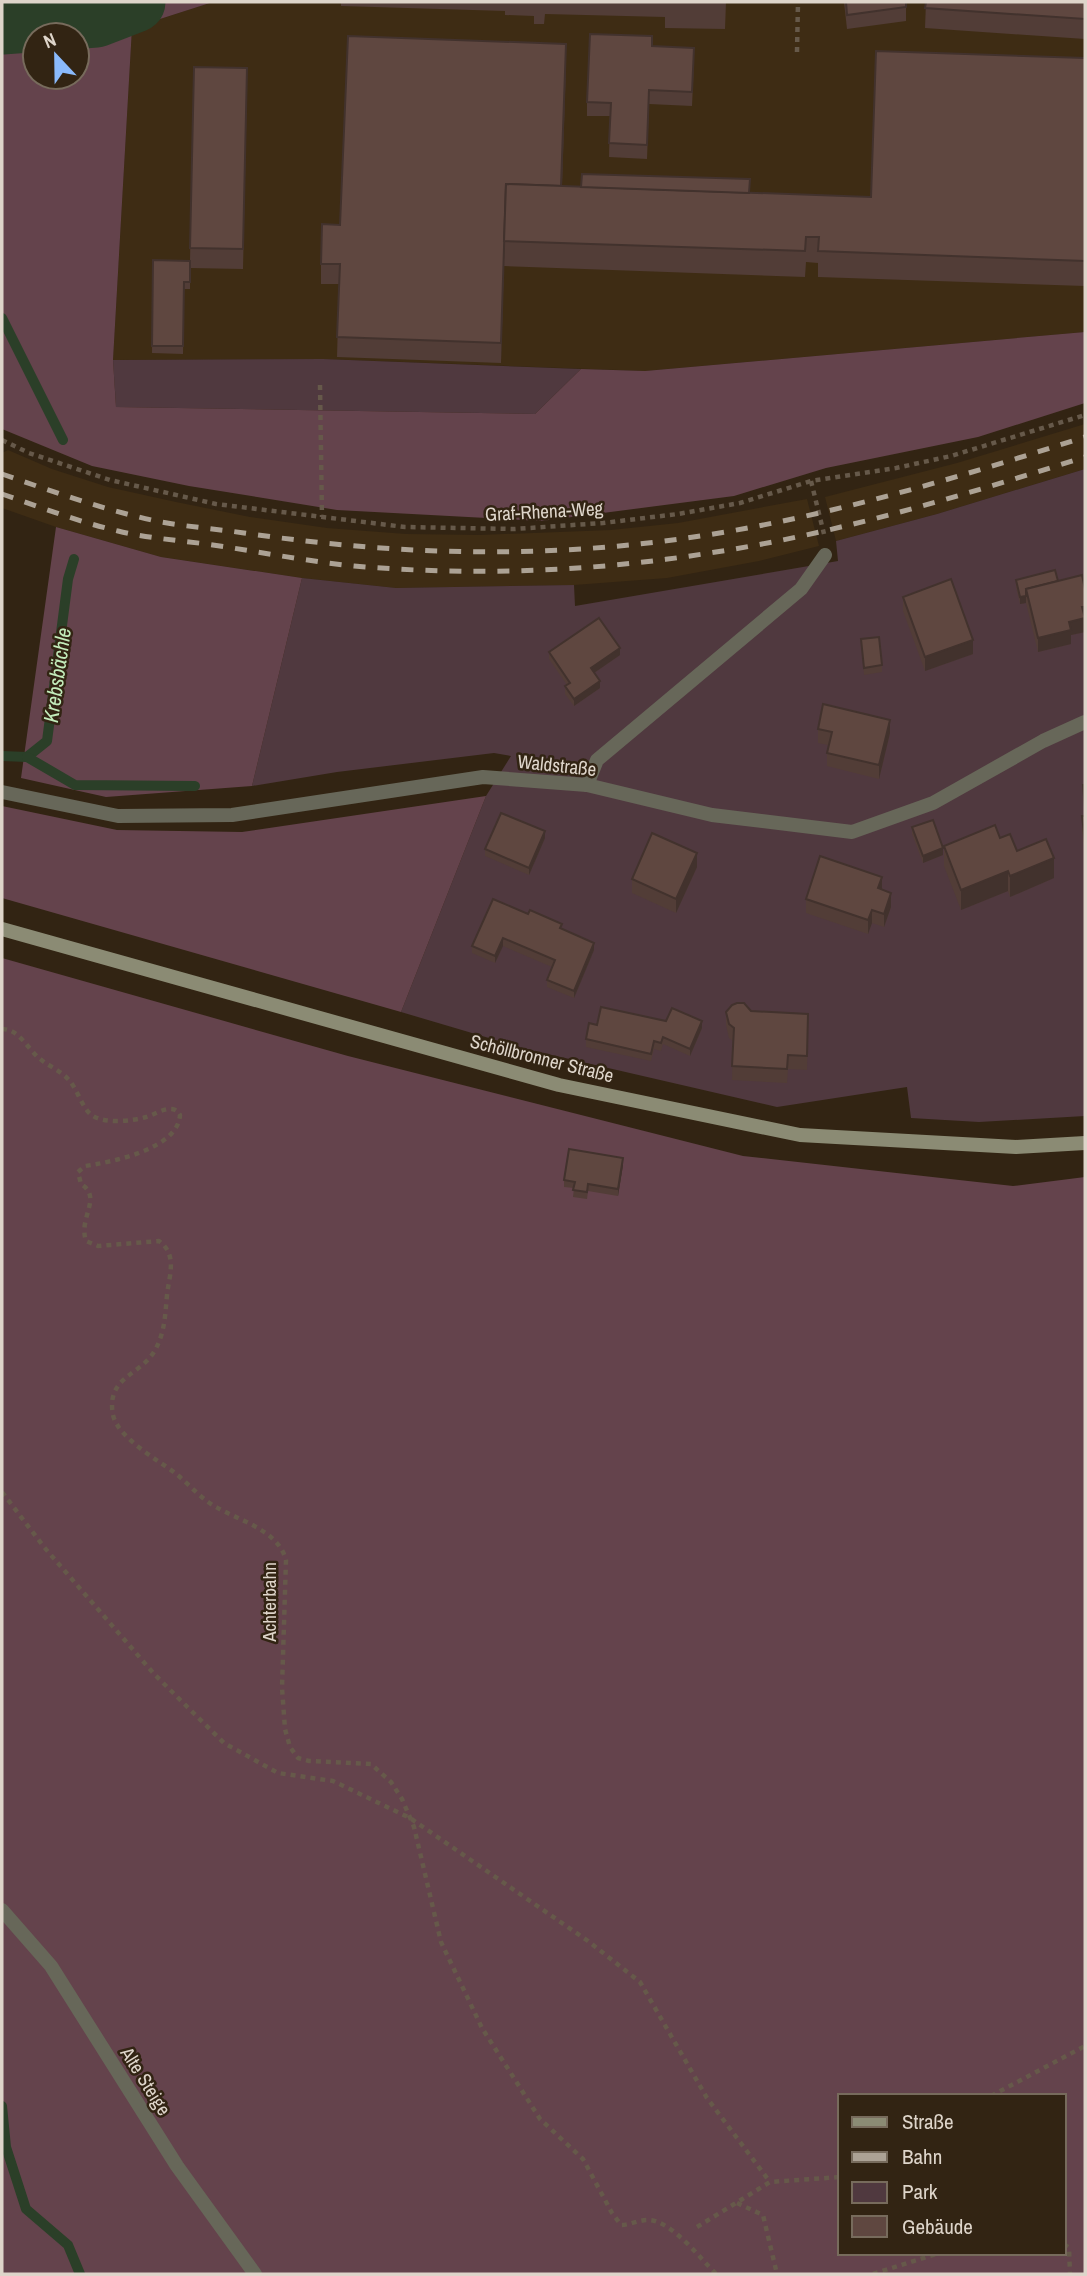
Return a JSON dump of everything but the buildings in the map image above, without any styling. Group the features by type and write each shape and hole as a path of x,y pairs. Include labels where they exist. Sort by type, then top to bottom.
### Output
{"main road":[{"name":"Schöllbronner Straße","path":"2,929 559,1085 787,1132 1016,1147 1085,1143"}],"street":[{"path":"587,785 597,760 800,589 825,555"},
{"name":"Waldstraße","path":"2,792 118,816 232,815 483,777 587,785 712,815 852,832 933,803 1043,741 1085,722"},
{"name":"Alte Steige","path":"2,1910 51,1966 177,2165 255,2274"}],"path":[{"path":"797,52 798,2"},
{"path":"320,384 322,517"},
{"name":"Graf-Rhena-Weg","path":"2,440 29,453 110,480 216,504 418,527 514,528 603,523 740,503 811,481 896,468 951,456 1085,415"},
{"path":"811,481 825,541 825,555"},
{"name":"Achterbahn","path":"2,1029 17,1034 39,1059 55,1067 71,1081 92,1115 106,1121 122,1120 146,1117 169,1108 180,1115 180,1124 156,1145 139,1153 85,1166 78,1172 81,1184 89,1189 92,1195 84,1225 86,1241 98,1245 159,1241 166,1246 171,1260 166,1317 160,1341 147,1361 119,1383 114,1392 113,1416 132,1441 175,1473 202,1498 267,1535 280,1547 286,1560 282,1688 285,1729 290,1746 298,1758 309,1761 371,1764 391,1782 410,1818 423,1859 431,1906 441,1942 482,2028 540,2119 583,2159 621,2225 646,2220 657,2222 678,2236 716,2274"},
{"path":"2,1492 44,1547 155,1675 223,1743 278,1773 333,1781 410,1818 588,1941 640,1982 708,2098 770,2182"},
{"path":"995,2094 1085,2046"},
{"path":"697,2227 770,2182 838,2177"},
{"path":"737,2202 763,2215 778,2274"},
{"path":"1066,2246 1069,2248 1070,2274"},
{"path":"873,2274 933,2255"}],"shaded area":[{"path":"2,2 213,2 132,28 113,360 116,407 535,414 581,369 645,371 1085,332 1085,403 978,437 826,468 734,496 541,521 337,510 189,486 92,466 2,429"},
{"path":"213,2 1085,2 1085,332 645,371 323,359 113,360 132,28"},
{"path":"1085,424 1085,469 937,514 836,541 825,497 957,463"},
{"path":"8,450 52,469 108,487 176,502 250,517 327,528 406,534 480,535 611,530 678,523 807,499 819,546 759,561 667,578 574,585 396,588 302,578 161,557 56,527 2,508 2,453"},
{"path":"56,527 161,557 302,578 252,786 106,797 21,778"},
{"path":"486,796 401,1012 2,898 2,806 117,830 242,832"},
{"path":"2,958 348,1056 743,1156 1013,1186 1085,1177 1085,2274 2,2274"}],"green space":[{"path":"323,359 581,369 535,414 116,407 113,360"},
{"path":"1085,469 1085,1116 979,1122 911,1118 907,1087 777,1107 526,1049 401,1012 486,796 511,756 494,753 337,772 252,786 302,578 396,588 574,585 575,606 838,561 836,541 937,514"}],"waterway":[{"path":"2,24 96,17 135,2"},
{"name":"Krebsbächle","path":"2,318 63,440"},
{"name":"Krebsbächle","path":"2,756 27,757 47,741 68,579 74,559"},
{"path":"27,757 75,785 195,786"},
{"name":"Krebsbächle","path":"2,2106 6,2147 26,2209 68,2245 80,2274"}],"railway":[{"path":"2,474 101,507 182,525 367,547 427,551 548,551 669,540 821,513 909,490 1085,437"},
{"path":"2,494 74,519 129,533 317,561 442,571 529,570 616,565 752,546 944,500 1085,457"}]}
